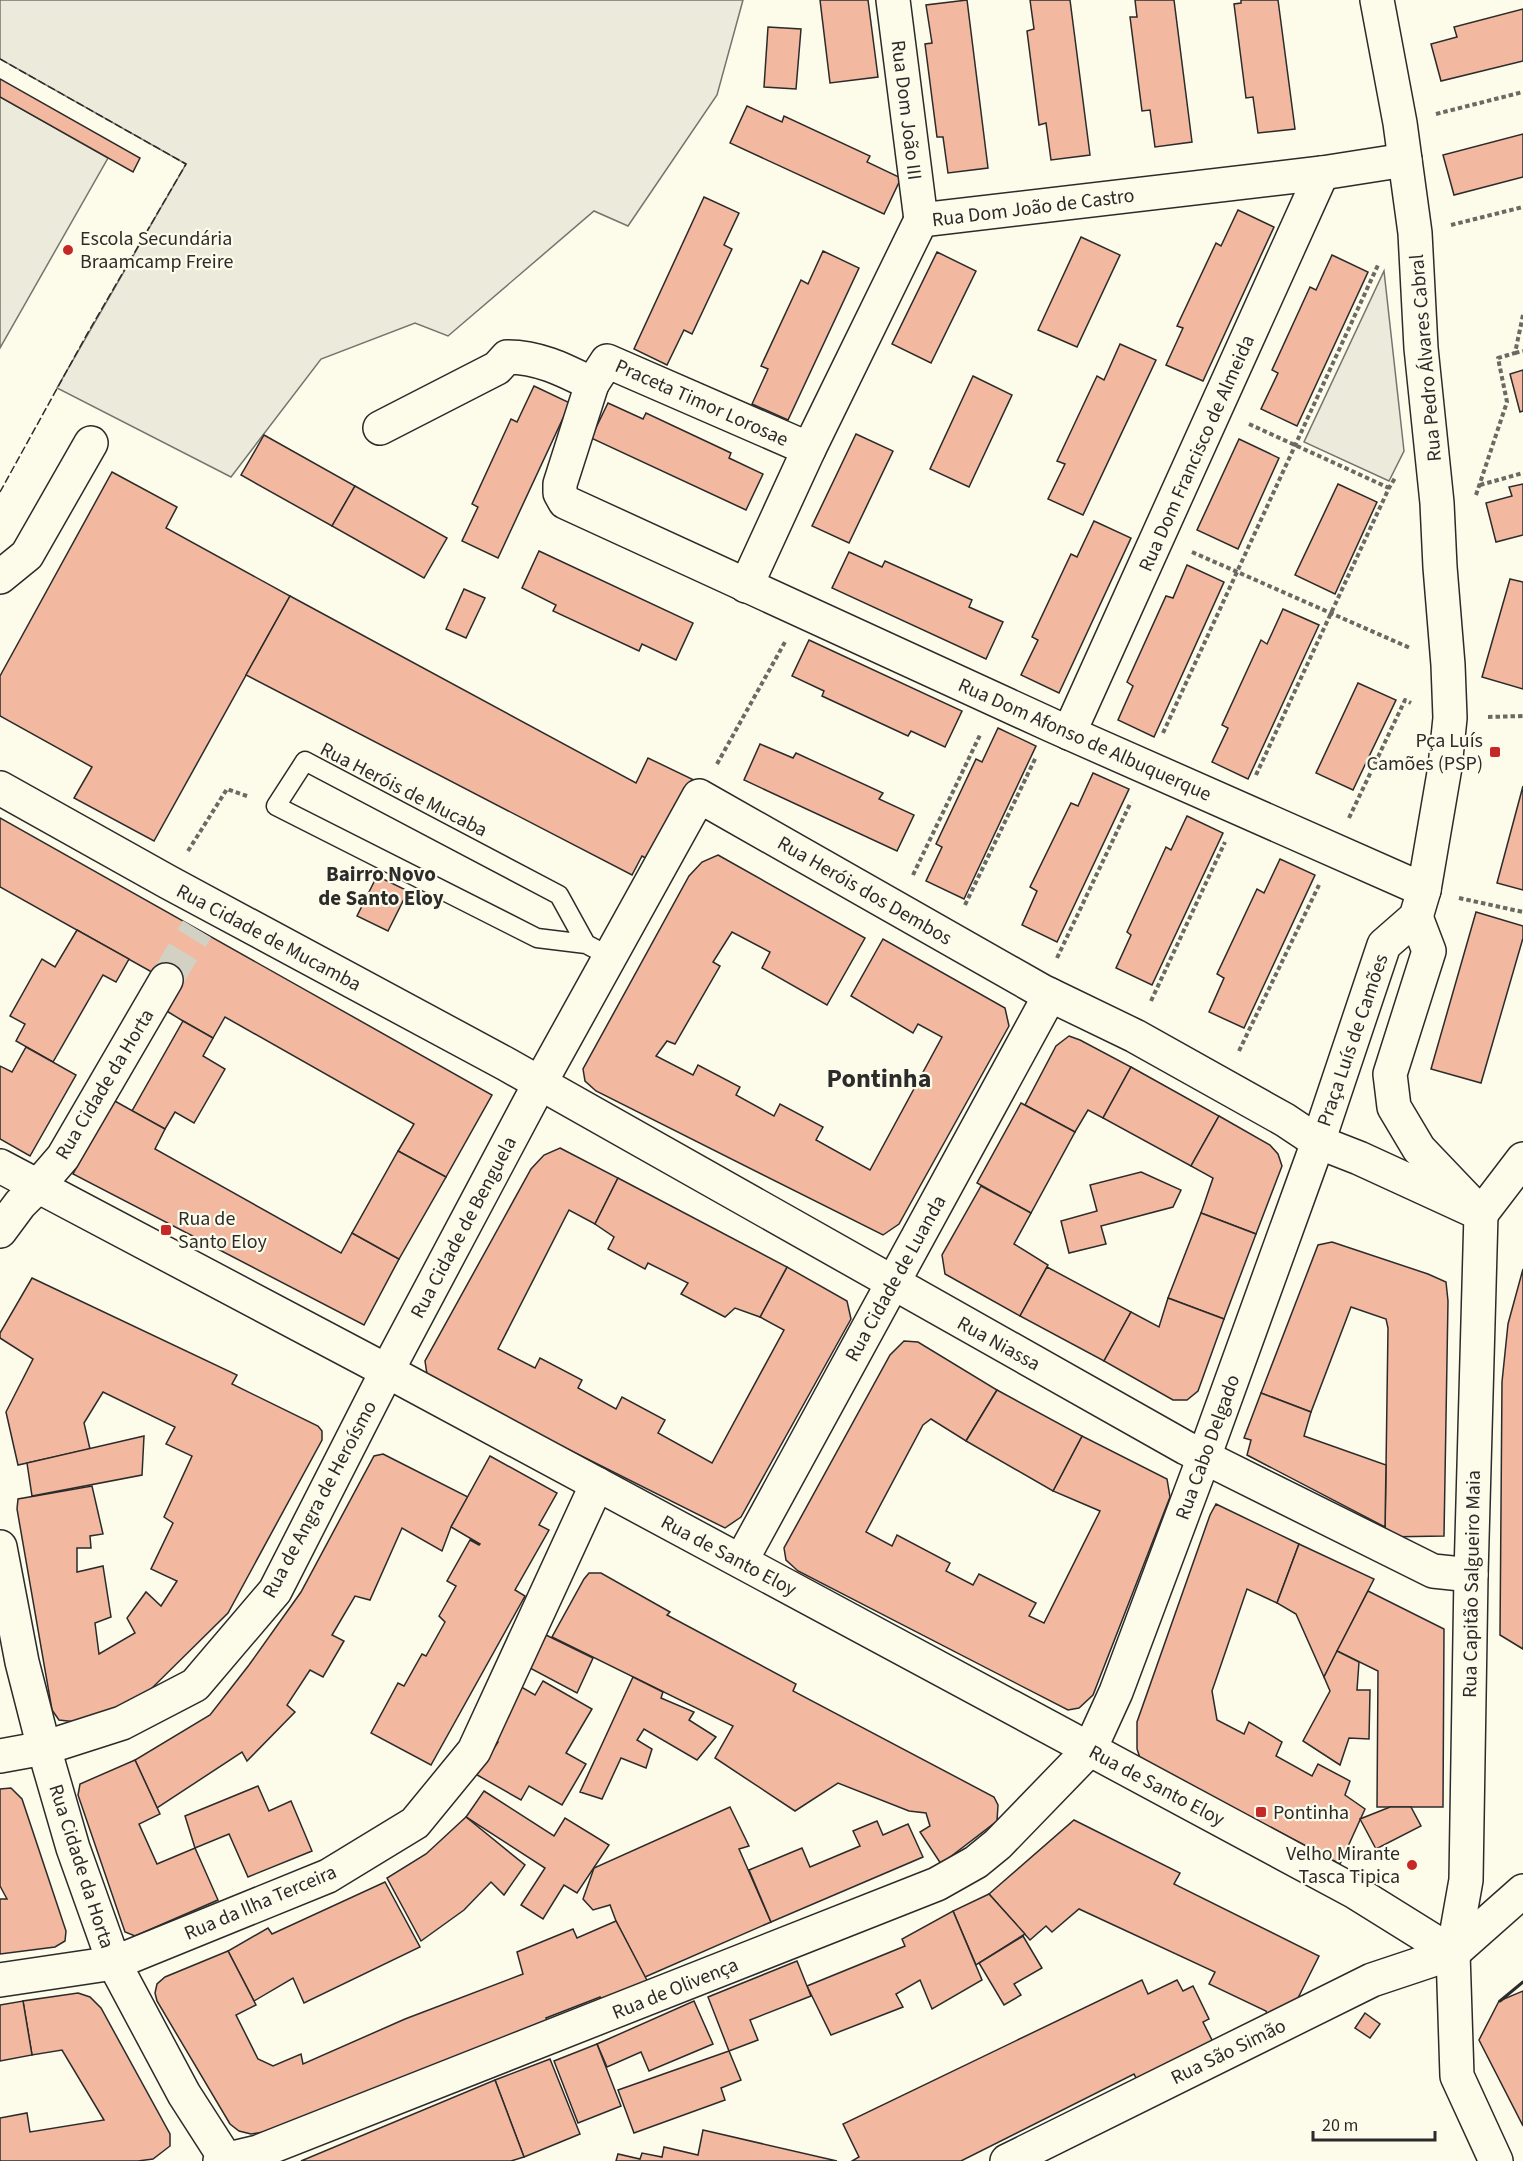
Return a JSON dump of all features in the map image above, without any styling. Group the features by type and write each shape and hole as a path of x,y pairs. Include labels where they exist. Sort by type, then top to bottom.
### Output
{"street":[{"name":"Rua Dom João III","path":"893,0 921,220"},
{"name":"Rua Pedro Álvares Cabral","path":"1377,0 1401,123 1415,233 1421,348 1437,502 1448,665 1450,718 1445,767 1420,904"},
{"name":"Rua Dom João de Castro","path":"746,586 808,449 921,220 1322,173 1405,160"},
{"name":"Rua Dom Francisco de Almeida","path":"1060,729 1158,537 1322,173"},
{"name":"Praceta Timor Lorosae","path":"380,428 497,368 507,357 522,357 555,365 592,384 607,361 808,449"},
{"name":"Rua Dom Afonso de Albuquerque","path":"592,384 560,484 560,493 565,502 1060,729 1240,808 1420,904"},
{"path":"0,577 27,555 91,443"},
{"name":"Rua Cidade de Mucamba","path":"0,788 168,882 204,917 540,1083"},
{"path":"540,1083 598,950 699,796"},
{"name":"Rua Heróis dos Dembos","path":"699,796 1046,993 1135,1036 1285,1120 1318,1142"},
{"path":"1420,904 1428,951 1390,1074 1394,1107 1419,1149 1481,1214 1523,1159"},
{"name":"Praça Luís de Camões","path":"1420,904 1384,945 1318,1142 1359,1158 1481,1214"},
{"name":"Rua Cidade da Horta","path":"0,1231 12,1213 63,1157 166,980"},
{"name":"Rua Cidade de Luanda","path":"741,1561 893,1283 1046,993"},
{"name":"Rua Niassa","path":"540,1083 1204,1457 1433,1570 1471,1575"},
{"name":"Rua Cidade de Benguela","path":"387,1371 540,1083"},
{"name":"Rua Cabo Delgado","path":"1090,1749 1116,1692 1318,1142"},
{"name":"Rua de Santo Eloy","path":"0,1166 387,1371 1355,1892 1453,1953"},
{"name":"Rua Capitão Salgueiro Maia","path":"1481,1214 1471,1575 1466,1880 1453,1953 1456,2076 1496,2160"},
{"name":"Rua de Angra de Heroísmo","path":"0,1756 44,1748 122,1723 195,1685 275,1591 387,1371"},
{"name":"Rua da Ilha Terceira","path":"0,1980 114,1963 328,1876 415,1823 474,1751 597,1484"},
{"name":"Rua Cidade da Horta","path":"0,1547 22,1662 44,1748 73,1848 114,1963 184,2094 225,2161"},
{"name":"Rua de Olivença","path":"225,2161 258,2152 937,1884 976,1862 998,1844 1090,1749"},
{"path":"1453,1953 1523,1891"},
{"name":"Rua São Simão","path":"1007,2161 1372,1980 1453,1953"}],"lane":[{"name":"Rua Heróis de Mucaba","path":"276,806 305,761 559,896 598,950"},
{"path":"276,806 537,938 598,950"}],"path":[{"path":"1401,123 1523,92"},
{"path":"1415,233 1523,207"},
{"path":"1046,993 1147,767 1381,258"},
{"path":"1515,353 1523,315"},
{"path":"1437,502 1459,499 1469,513 1507,402 1498,358 1523,351"},
{"path":"1135,1036 1389,488 1253,426"},
{"path":"1480,485 1523,473"},
{"path":"1158,537 1448,665"},
{"path":"699,796 802,611"},
{"path":"897,908 997,700"},
{"path":"950,938 1060,729"},
{"path":"168,882 227,789 276,806"},
{"path":"1420,904 1523,912"}],"shaded area":[{"path":"0,0 743,0 717,95 628,226 594,211 448,336 415,323 321,359 231,477 57,388 186,164 0,59"},
{"path":"0,97 108,158 0,348"},
{"path":"1384,271 1404,451 1389,481 1304,442"}],"building":[{"path":"820,0 868,0 878,77 830,83"},
{"path":"967,0 988,168 948,173 943,137 937,137 925,44 932,43 926,5"},
{"path":"1030,0 1070,0 1090,155 1051,160 1046,123 1039,125 1027,31 1034,29"},
{"path":"1135,0 1174,0 1192,142 1155,147 1150,110 1142,111 1130,17 1137,17"},
{"path":"1241,0 1278,0 1295,129 1258,133 1253,97 1246,98 1234,4 1241,3"},
{"path":"1523,9 1523,61 1441,81 1431,44 1457,37 1454,27"},
{"path":"768,27 801,29 796,89 764,87"},
{"path":"0,79 140,158 133,172 0,97"},
{"path":"747,106 782,122 784,116 870,156 867,162 901,178 884,214 730,143"},
{"path":"1523,134 1523,177 1454,195 1443,155"},
{"path":"704,197 739,213 724,245 732,249 692,334 684,330 667,365 634,349"},
{"path":"1238,210 1274,227 1203,381 1166,365 1183,328 1177,326 1216,243 1221,246"},
{"path":"1081,237 1120,255 1077,347 1038,330"},
{"path":"823,251 859,268 788,420 752,404 768,369 761,366 801,280 808,284"},
{"path":"937,252 976,271 931,363 892,344"},
{"path":"1332,255 1368,272 1297,426 1261,409 1278,373 1272,370 1310,287 1316,290"},
{"path":"1120,344 1156,360 1083,515 1048,499 1065,464 1057,461 1097,376 1104,380"},
{"path":"1523,370 1523,411 1520,412 1510,374"},
{"path":"973,376 1012,395 969,487 930,469"},
{"path":"534,386 570,403 498,558 462,541 478,507 472,504 511,419 517,422"},
{"path":"608,403 643,419 646,413 731,453 729,458 763,474 746,510 591,438"},
{"path":"856,434 893,451 849,543 812,526"},
{"path":"264,435 355,486 332,526 241,475"},
{"path":"1239,439 1279,458 1238,549 1197,530"},
{"path":"112,472 177,507 166,528 290,596 154,841 74,798 92,767 0,716 0,676"},
{"path":"1338,484 1377,502 1335,594 1295,575"},
{"path":"1523,484 1523,535 1496,542 1486,503 1512,496 1509,487"},
{"path":"355,486 447,538 424,578 332,526"},
{"path":"1094,521 1131,538 1059,693 1021,675 1038,640 1032,637 1071,554 1077,557"},
{"path":"539,551 693,623 676,660 642,644 639,651 553,611 556,605 522,588"},
{"path":"849,552 882,567 885,561 972,600 969,607 1003,622 986,659 832,588"},
{"path":"1187,565 1224,582 1154,737 1118,720 1133,686 1127,682 1166,596 1173,598"},
{"path":"1510,579 1523,582 1523,689 1482,677"},
{"path":"464,589 485,598 466,638 446,629"},
{"path":"290,596 636,783 648,758 696,781 651,861 642,856 632,875 246,675"},
{"path":"1283,609 1319,625 1248,779 1212,762 1228,728 1222,725 1261,640 1267,644"},
{"path":"809,640 962,711 945,747 911,731 908,736 822,696 824,691 792,676"},
{"path":"1358,683 1396,700 1353,790 1316,773"},
{"path":"998,728 1036,746 964,899 926,881 942,847 936,844 976,759 982,762"},
{"path":"760,744 793,758 796,753 883,793 879,799 914,815 897,851 744,780"},
{"path":"1093,773 1129,789 1057,942 1022,925 1037,891 1030,887 1071,803 1078,806"},
{"path":"1523,786 1523,890 1497,883"},
{"path":"1187,816 1223,833 1152,985 1116,968 1131,935 1127,932 1166,847 1171,850"},
{"path":"0,818 492,1095 446,1177 398,1151 414,1124 225,1017 213,1038 183,1021 165,1010 166,980 0,887"},
{"path":"718,855 865,938 827,1005 762,968 770,952 732,932 713,962 720,966 675,1044 667,1041 656,1056 693,1075 698,1065 740,1087 736,1095 774,1116 780,1104 823,1127 816,1140 870,1170 942,1037 918,1024 913,1033 851,996 883,939 1005,1008 1009,1026 899,1224 883,1235 596,1091 585,1081 583,1069 689,876 702,862"},
{"path":"1280,859 1315,875 1244,1028 1209,1012 1224,978 1217,974 1257,889 1264,893"},
{"path":"377,876 408,891 388,931 357,916"},
{"path":"1476,912 1523,926 1523,938 1481,1083 1431,1069"},
{"path":"77,930 129,959 116,982 103,975 53,1062 16,1041 25,1024 10,1016 42,959 55,967"},
{"path":"183,1021 213,1038 203,1056 225,1069 194,1123 175,1112 165,1129 132,1111"},
{"path":"1069,1036 1131,1067 1103,1118 1088,1110 1075,1132 1025,1105 1056,1046"},
{"path":"26,1047 76,1075 30,1156 0,1139 0,1066 12,1072"},
{"path":"1131,1067 1219,1116 1191,1166 1103,1118"},
{"path":"113,1100 165,1129 155,1149 341,1253 352,1233 399,1259 364,1325 73,1174"},
{"path":"1021,1103 1075,1132 1031,1213 977,1183"},
{"path":"1219,1116 1270,1145 1278,1154 1282,1166 1256,1234 1201,1213 1213,1178 1191,1166"},
{"path":"560,1148 618,1178 595,1224 569,1210 498,1349 535,1368 540,1358 582,1380 578,1388 616,1409 622,1397 665,1420 658,1433 712,1463 784,1330 760,1317 787,1267 847,1301 851,1319 741,1517 725,1528 438,1384 427,1374 425,1361 531,1169 544,1155"},
{"path":"398,1151 446,1177 399,1259 352,1233"},
{"path":"1141,1172 1181,1190 1173,1207 1101,1226 1106,1244 1069,1253 1061,1221 1097,1211 1090,1185"},
{"path":"618,1178 787,1267 760,1317 735,1308 725,1317 681,1294 688,1283 648,1263 645,1269 608,1249 614,1237 595,1224"},
{"path":"981,1186 1031,1213 1014,1244 1048,1265 1020,1316 945,1274 942,1255"},
{"path":"1201,1213 1256,1234 1224,1319 1168,1298"},
{"path":"1332,1242 1446,1282 1448,1301 1444,1536 1385,1537 1388,1328 1386,1319 1351,1307 1311,1412 1261,1393 1318,1245"},
{"path":"1047,1267 1131,1312 1104,1361 1020,1316"},
{"path":"1523,1269 1523,1649 1500,1635 1502,1382 1508,1324"},
{"path":"32,1278 237,1375 232,1384 318,1426 322,1431 322,1440 228,1613 149,1691 86,1723 59,1720 52,1710 17,1509 18,1499 92,1486 103,1534 90,1536 91,1548 77,1548 77,1572 103,1566 111,1617 95,1623 99,1654 135,1633 127,1618 146,1592 161,1606 177,1581 151,1569 173,1523 164,1517 192,1456 166,1444 175,1427 103,1392 84,1423 90,1449 18,1465 6,1412 33,1359 0,1338 0,1333"},
{"path":"1168,1298 1224,1319 1198,1391 1187,1400 1173,1400 1104,1361 1131,1312 1159,1327"},
{"path":"904,1341 918,1342 997,1390 966,1441 931,1419 923,1425 866,1532 892,1546 897,1535 950,1563 946,1571 973,1585 979,1574 1036,1603 1029,1616 1044,1623 1100,1511 1053,1491 1082,1436 1167,1479 1170,1497 1093,1695 1079,1708 1068,1710 798,1571 786,1560 784,1548 890,1355"},
{"path":"997,1390 1082,1436 1053,1491 966,1441"},
{"path":"1261,1393 1311,1412 1304,1436 1386,1465 1385,1527 1247,1455 1251,1440 1244,1438"},
{"path":"144,1436 142,1475 32,1496 27,1463"},
{"path":"383,1454 468,1497 451,1527 442,1551 402,1528 370,1600 355,1596 332,1635 344,1641 323,1677 310,1670 287,1705 295,1712 247,1761 242,1752 157,1808 135,1760 210,1715 301,1592 374,1456"},
{"path":"490,1456 557,1493 539,1525 549,1530 515,1590 525,1596 431,1765 371,1733 398,1683 404,1686 422,1654 426,1656 445,1622 439,1616 456,1586 447,1581 470,1540 480,1544 451,1527"},
{"path":"1216,1504 1299,1544 1277,1603 1247,1589 1212,1691 1217,1720 1244,1734 1249,1722 1282,1742 1276,1756 1312,1776 1318,1764 1350,1781 1345,1795 1365,1809 1340,1864 1140,1758 1137,1749 1137,1722 1210,1515"},
{"path":"1299,1544 1374,1579 1324,1677 1296,1614 1277,1603"},
{"path":"589,1573 601,1573 670,1612 667,1615 796,1684 793,1691 994,1797 998,1805 997,1821 941,1864 920,1832 930,1826 926,1813 909,1811 838,1783 795,1811 715,1758 733,1726 552,1637"},
{"path":"1368,1591 1444,1629 1443,1807 1377,1807 1378,1671 1337,1651"},
{"path":"546,1635 593,1658 577,1693 528,1667"},
{"path":"1337,1651 1359,1662 1357,1690 1370,1690 1369,1739 1349,1738 1340,1765 1303,1741 1330,1691 1324,1677"},
{"path":"633,1677 663,1692 661,1698 694,1712 689,1720 716,1737 697,1760 644,1729 637,1740 652,1749 646,1768 621,1758 602,1799 580,1792"},
{"path":"543,1681 592,1709 566,1753 586,1764 562,1805 529,1786 521,1800 472,1772 489,1756 498,1742 488,1737 518,1685 535,1695"},
{"path":"135,1760 160,1814 139,1824 157,1864 195,1848 218,1900 135,1936 125,1932 78,1795 80,1784"},
{"path":"258,1786 269,1811 291,1801 312,1851 248,1877 229,1834 195,1848 185,1816"},
{"path":"11,1788 22,1799 66,1931 65,1941 55,1947 0,1954 0,1899 7,1899 0,1886 0,1789"},
{"path":"484,1791 554,1836 565,1818 609,1845 577,1893 564,1885 543,1919 521,1905 545,1868 466,1817"},
{"path":"730,1807 749,1846 739,1849 771,1922 645,1977 610,1905 593,1910 583,1899 594,1868"},
{"path":"1390,1807 1411,1807 1421,1826 1376,1849 1360,1819"},
{"path":"466,1817 525,1865 504,1895 491,1882 464,1910 421,1941 387,1878 426,1854"},
{"path":"1074,1820 1180,1873 1174,1884 1319,1956 1298,1998 1302,2007 1269,2019 1266,2011 1209,1984 1215,1972 1079,1909 1052,1932 1046,1926 1030,1940 989,1894"},
{"path":"877,1821 883,1835 908,1824 923,1857 771,1922 749,1870 802,1848 810,1867 860,1846 853,1831"},
{"path":"385,1882 420,1947 304,2003 293,1978 254,2001 228,1951 268,1928 272,1934"},
{"path":"989,1894 1025,1934 976,1965 953,1911"},
{"path":"953,1911 982,1980 932,2009 920,1980 896,1994 903,2007 831,2035 807,1986 905,1946 902,1939"},
{"path":"616,1921 650,1986 602,2005 600,1997 546,2018 550,2027 264,2132 251,2134 239,2131 230,2124 157,2001 155,1993 157,1984 165,1977 228,1951 256,2005 236,2015 258,2059 273,2066 301,2054 303,2064 405,2019 523,1974 517,1952 573,1929 577,1938"},
{"path":"1023,1936 1042,1968 1014,1984 1021,1995 1004,2005 979,1963"},
{"path":"797,1961 811,1996 750,2020 758,2040 729,2051 708,1997"},
{"path":"1142,1980 1148,1994 1177,1980 1183,1991 1193,1986 1209,2019 1203,2022 1215,2046 1139,2084 1134,2074 961,2161 852,2161 859,2157 843,2124"},
{"path":"1523,1991 1523,2126 1479,2040 1499,2001"},
{"path":"78,1993 90,1997 101,2008 170,2134 170,2146 153,2159 138,2161 0,2161 0,2118 27,2113 30,2132 104,2120 62,2050 32,2055 23,2001"},
{"path":"23,2001 32,2055 0,2061 0,2005"},
{"path":"694,2001 713,2044 649,2071 641,2052 607,2067 597,2044"},
{"path":"1365,2013 1380,2024 1370,2038 1355,2028"},
{"path":"597,2044 621,2106 578,2123 554,2061"},
{"path":"729,2051 741,2080 721,2088 725,2100 634,2133 618,2090"},
{"path":"550,2059 580,2134 524,2157 495,2080"},
{"path":"495,2080 524,2157 511,2161 301,2161"},
{"path":"703,2130 837,2161 616,2161 618,2154 640,2159 642,2153 662,2157 664,2147 698,2155"}],"tunnel":[{"path":"166,980 197,929"}],"fence":[{"path":"0,59 186,164 86,336 0,492"}],"wall":[{"path":"1500,2001 1523,1982"}],"place":[{"name":"Escola Secundária Braamcamp Freire","path":"68,250"},
{"name":"Pça Luís Camões (PSP)","path":"1495,752"},
{"name":"Rua de Santo Eloy","path":"166,1230"},
{"name":"Pontinha","path":"1261,1812"},
{"name":"Velho Mirante Tasca Tipica","path":"1412,1865"}],"district":[{"name":"Bairro Novo de Santo Eloy","path":"381,886"},
{"name":"Pontinha","path":"879,1078"}]}
